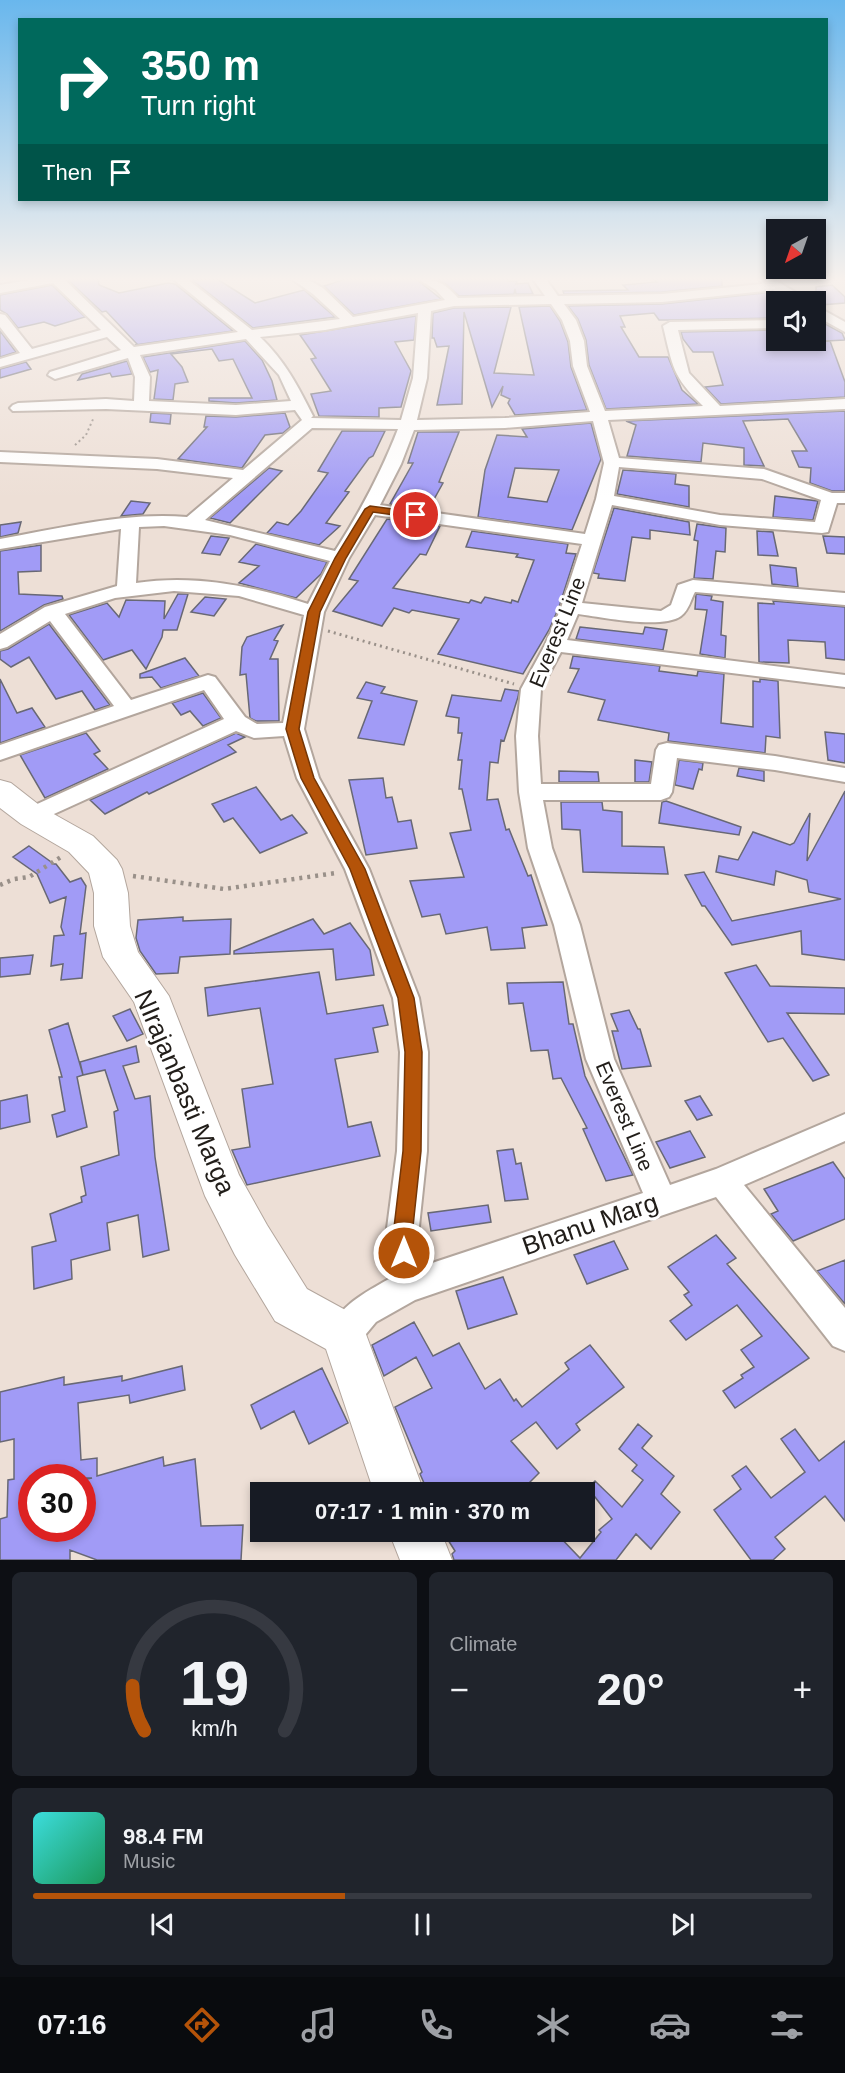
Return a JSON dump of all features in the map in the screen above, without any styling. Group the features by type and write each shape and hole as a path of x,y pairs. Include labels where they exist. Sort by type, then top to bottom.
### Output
{"street":[{"path":"26,352 29,355"},
{"path":"0,363 40,352"},
{"path":"55,375 131,352 145,376 141,405"},
{"path":"265,352 285,374 294,388 308,423"},
{"path":"406,1287 402,1236 412,1151 414,1052 406,998 357,869 308,778 293,729 312,619 340,558 370,509 393,464 408,425 420,378 422,352"},
{"name":"Everest Line","path":"578,352 580,366 612,462 605,499 571,608 555,645 531,688 527,736 530,792 540,848 567,925 600,1059 661,1200"},
{"path":"677,352 682,373 690,385 716,410"},
{"path":"18,408 106,404 236,410 299,405"},
{"path":"190,524 308,423 408,425 505,423 598,416 845,404"},
{"path":"0,457 157,464 247,475"},
{"path":"605,499 720,520 822,528 837,498 764,474 612,462"},
{"path":"370,509 592,540"},
{"path":"0,544 164,521 190,524 340,558"},
{"path":"126,588 130,524"},
{"path":"0,643 52,611 126,588 200,586 241,590 312,619"},
{"path":"571,608 659,616 673,615 681,608 685,589 693,586 845,599"},
{"path":"52,611 75,638 126,708"},
{"path":"555,645 845,681"},
{"path":"0,753 208,681 237,722 254,731 293,729"},
{"path":"32,816 237,722"},
{"path":"530,792 661,792 667,750 775,763 845,775"},
{"path":"0,791 32,816 93,857"},
{"name":"NIrajanbasti Marga","path":"93,857 111,893 112,926 121,957 150,996 182,1077 219,1182 250,1240 291,1305 344,1334"},
{"name":"Bhanu Marg","path":"344,1334 364,1311 406,1287 722,1180 845,1127"},
{"path":"722,1180 845,1334"},
{"path":"344,1334 396,1482"},
{"path":"419,1542 426,1560"}],"path":[{"path":"51,459 75,445 86,435 94,415 106,404"},
{"path":"312,619 531,688"},
{"path":"0,885 93,857 146,879 186,882 224,889 357,869"}],"building":[{"path":"0,352 16,352 0,357"},
{"path":"189,352 171,354 182,367 188,382 175,384 173,400 154,399 158,370 150,372 143,357"},
{"path":"214,352 255,352 262,360 272,381 277,400 236,403 209,401 209,398 252,398 233,359 219,361"},
{"path":"312,352 400,352 411,371 401,407 379,408 379,417 319,416 311,394 331,391 311,359 316,358"},
{"path":"448,352 463,352 462,404 437,405"},
{"path":"476,352 499,352 494,373 534,375 529,352 569,352 571,367 587,410 515,415 508,403 510,399 501,395 503,386 492,407"},
{"path":"587,352 636,352 639,357 668,357 682,390 698,404 606,409 589,365"},
{"path":"693,352 834,352 845,382 845,397 721,404 705,387 723,385 713,352"},
{"path":"127,361 132,374 112,377 110,373 78,380 82,374"},
{"path":"26,362 31,369 0,378 0,369"},
{"path":"845,411 845,491 832,491 810,483 811,468 799,467 792,451 807,451 788,419 743,421 764,466 744,465 744,448 703,443 701,462 627,456 636,425 626,421"},
{"path":"151,413 171,414 170,424 150,422"},
{"path":"285,413 290,427 283,433 265,435 242,468 178,459 207,427 204,427 206,416 236,417"},
{"path":"591,423 601,459 572,530 478,517 485,470 497,435 527,437 522,429","holes":["515,468 559,470 547,502 508,497"]},
{"path":"342,431 385,431 373,456 369,458 345,491 349,492 326,523 340,526 319,545 267,533 277,522 288,525 301,511 328,473 318,471"},
{"path":"418,432 459,432 439,482 443,483 428,510 390,504 413,463 408,463"},
{"path":"269,468 282,471 230,523 210,518"},
{"path":"623,470 676,474 675,484 689,486 689,507 617,494"},
{"path":"775,496 818,501 813,520 773,517"},
{"path":"131,501 150,503 143,514 121,516"},
{"path":"614,508 689,522 690,535 650,530 650,539 632,537 625,581 598,578 599,574 593,573"},
{"path":"387,519 440,526 426,555 420,554 393,588 469,603 471,600 481,603 485,597 511,603 512,600 518,602 534,560 516,557 518,554 466,547 472,531 568,544 566,553 576,554 559,607 549,630 523,674 438,654 459,619 412,610 409,613 394,608 382,626 333,611 358,581 349,579"},
{"path":"21,522 18,533 0,537 0,525"},
{"path":"697,524 726,528 725,552 716,551 713,579 694,578 698,541 694,540"},
{"path":"757,531 773,532 778,556 758,555"},
{"path":"211,536 229,538 220,555 202,553"},
{"path":"823,536 845,537 845,554 827,553"},
{"path":"256,544 327,562 321,574 296,598 239,583 259,566 239,562"},
{"path":"41,545 41,571 18,572 19,594 62,596 63,599 44,605 0,631 0,551"},
{"path":"770,565 796,568 798,587 772,584"},
{"path":"178,594 188,594 177,630 163,630 162,637 146,669 132,650 103,660 69,615 107,603 119,617 126,600 165,601 164,619"},
{"path":"696,594 712,596 711,600 723,602 721,635 726,636 725,658 700,654 707,610 695,609"},
{"path":"205,597 226,599 214,616 191,612"},
{"path":"773,601 845,607 845,660 826,658 825,642 788,640 789,663 759,662 758,603 774,604"},
{"path":"49,624 110,705 95,710 82,691 56,699 29,657 11,667 0,659 0,651 8,649"},
{"path":"283,625 274,640 278,641 270,659 278,659 279,721 256,721 250,718 246,674 240,675 242,647 247,637"},
{"path":"580,627 643,634 645,627 667,630 663,650 576,639"},
{"path":"573,656 660,666 659,671 697,676 698,671 724,674 721,723 753,727 753,681 760,682 760,679 778,681 780,738 766,736 765,753 668,741 669,733 598,720 605,700 568,692 579,669 570,668"},
{"path":"185,658 199,676 161,688 152,677 140,678 140,674"},
{"path":"0,679 17,713 32,708 45,727 0,743"},
{"path":"366,682 385,687 381,693 417,701 404,745 358,738 372,701 357,698"},
{"path":"505,689 519,691 504,741 501,740 498,763 490,762 487,800 498,799 506,830 509,829 528,876 531,875 547,925 522,928 525,948 491,950 487,927 446,934 440,914 422,917 410,881 464,877 450,833 471,830 462,789 459,789 462,760 458,760 462,733 458,733 459,718 446,716 452,695 501,701"},
{"path":"203,693 221,718 203,726 190,711 181,715 172,703"},
{"path":"825,732 845,734 845,763 828,760"},
{"path":"86,733 100,751 94,754 108,769 45,798 20,755"},
{"path":"236,733 245,737 228,745 236,752 149,794 147,792 105,814 90,800"},
{"path":"635,760 652,762 649,782 635,782"},
{"path":"679,760 703,763 693,789 675,785"},
{"path":"739,768 764,771 764,781 737,776"},
{"path":"559,771 598,772 599,782 559,782"},
{"path":"383,778 386,798 392,797 398,822 411,820 417,848 366,855 349,780"},
{"path":"256,787 281,820 292,815 307,833 260,853 233,818 224,822 212,804"},
{"path":"845,791 845,960 802,954 801,931 732,945 705,906 702,906 685,875 704,872 732,921 841,899 809,892 807,880 776,871 774,885 716,872 719,856 738,860 753,832 790,845 794,843 810,813 807,861"},
{"path":"666,801 741,827 739,835 659,823 662,802"},
{"path":"561,802 602,802 603,810 622,812 622,846 664,847 668,874 583,872 580,830 562,829"},
{"path":"29,846 56,864 70,882 81,878 86,886 80,934 86,933 82,978 61,980 63,964 51,966 54,936 64,935 61,927 66,897 50,903 37,874 13,857"},
{"path":"183,917 183,921 231,919 230,954 180,957 178,973 156,974 140,951 136,938 138,920"},
{"path":"313,919 324,934 350,923 370,950 374,975 336,980 333,949 234,954 234,951"},
{"path":"33,955 30,974 0,977 0,958"},
{"path":"756,965 770,986 845,988 845,1014 787,1013 829,1075 813,1081 783,1038 768,1042 725,973"},
{"path":"319,972 327,1014 383,1005 388,1025 373,1028 378,1052 335,1059 348,1127 371,1122 380,1156 247,1185 232,1150 250,1147 242,1089 273,1084 260,1008 208,1016 205,988"},
{"path":"563,982 569,1024 573,1024 585,1076 633,1175 606,1181 583,1129 587,1128 561,1078 553,1079 548,1050 531,1051 523,1003 509,1004 507,983"},
{"path":"130,1009 143,1034 127,1041 113,1016"},
{"path":"629,1010 640,1029 651,1066 622,1069 612,1031 618,1031 611,1014"},
{"path":"68,1023 83,1075 77,1077 87,1127 57,1137 52,1115 65,1111 59,1077 62,1077 49,1030"},
{"path":"136,1046 139,1062 123,1066 135,1099 150,1096 155,1157 169,1250 143,1257 138,1215 107,1223 110,1250 71,1260 72,1279 34,1289 32,1247 56,1241 50,1214 82,1202 81,1197 86,1195 81,1167 119,1155 114,1112 118,1110 105,1070 83,1075 80,1062"},
{"path":"27,1095 30,1122 0,1129 0,1101"},
{"path":"700,1096 712,1115 697,1120 685,1101"},
{"path":"690,1131 705,1157 670,1168 656,1142"},
{"path":"513,1149 516,1164 521,1163 528,1199 505,1201 497,1151"},
{"path":"833,1162 845,1179 845,1219 793,1241 771,1214 778,1211 764,1189"},
{"path":"488,1205 491,1222 431,1231 428,1213"},
{"path":"716,1235 736,1258 727,1264 809,1358 735,1408 723,1391 743,1378 741,1375 754,1367 741,1350 762,1336 737,1305 686,1340 670,1321 692,1305 684,1295 689,1292 668,1267"},
{"path":"614,1241 628,1269 587,1284 574,1255"},
{"path":"845,1260 845,1304 817,1271"},
{"path":"503,1277 517,1314 468,1329 456,1291"},
{"path":"414,1322 433,1356 459,1343 485,1389 500,1379 514,1401 516,1399 522,1407 569,1369 565,1363 590,1345 624,1387 576,1424 580,1430 557,1449 536,1422 511,1441 539,1473 530,1482 424,1482 420,1474 422,1472 395,1407 432,1388 416,1357 384,1376 372,1345"},
{"path":"182,1366 185,1390 130,1403 129,1395 78,1403 81,1460 97,1458 97,1476 163,1457 164,1466 195,1459 201,1526 243,1525 241,1560 97,1560 70,1550 70,1560 0,1560 0,1519 7,1517 8,1480 14,1479 14,1439 0,1442 0,1392 64,1377 64,1385 122,1376 122,1381"},
{"path":"322,1368 348,1423 309,1444 294,1411 261,1429 251,1405"},
{"path":"638,1424 652,1436 642,1448 674,1476 661,1494 680,1512 651,1549 636,1534 616,1560 454,1560 452,1554 455,1551 449,1542 565,1542 580,1558 595,1542 601,1532 599,1530 612,1519 595,1497 594,1482 595,1481 622,1507 643,1480 632,1471 637,1465 619,1449"},
{"path":"795,1429 819,1461 845,1441 845,1521 825,1496 775,1537 785,1549 773,1560 751,1560 714,1510 741,1489 732,1476 746,1466 771,1498 805,1472 781,1439"}],"route":[{"path":"404,1253 402,1236 412,1151 414,1052 406,998 357,869 308,778 293,729 310,626 314,612 340,558 370,509 416,515"}]}
